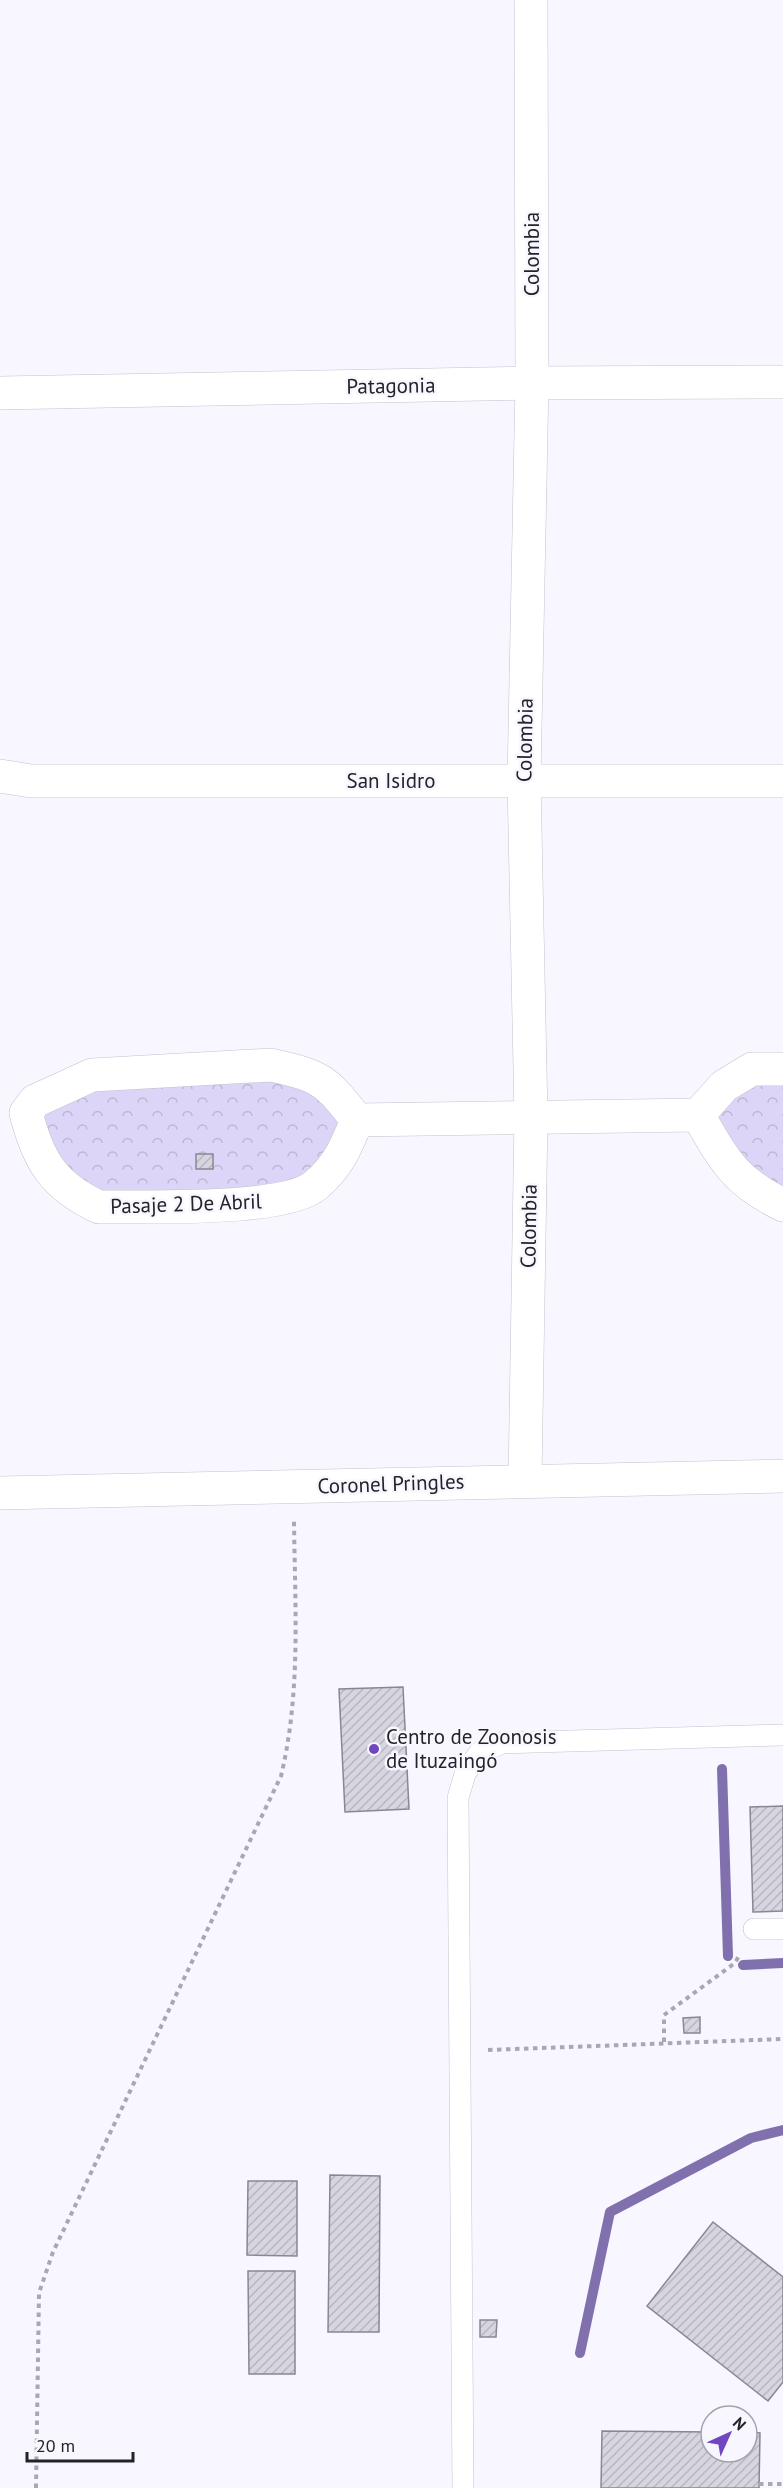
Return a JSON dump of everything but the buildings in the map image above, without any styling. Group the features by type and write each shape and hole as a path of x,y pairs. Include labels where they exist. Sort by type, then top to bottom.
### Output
{"street":[{"name":"Colombia","path":"525,1480 531,1118 524,780 532,383 531,0"},
{"name":"Patagonia","path":"0,393 532,383 783,382"},
{"name":"San Isidro","path":"0,776 31,781 783,781"},
{"name":"Pasaje 2 De Abril","path":"271,1065 306,1073 331,1087 357,1120 343,1156 314,1187 264,1203 99,1207 77,1197 62,1185 13,1113 92,1075 271,1065"},
{"path":"357,1120 698,1115 724,1086 752,1069 783,1069"},
{"path":"698,1115 728,1166 755,1191 783,1205"},
{"name":"Coronel Pringles","path":"0,1492 783,1476"}],"lane":[{"path":"463,2488 458,1798 465,1774 479,1753 502,1743 783,1736"},
{"path":"754,1929 783,1929"}],"path":[{"path":"36,2488 39,2293 53,2252 282,1776 290,1740 295,1694 294,1486"},
{"path":"664,2042 663,2015 735,1963 754,1929"},
{"path":"460,2051 783,2039"},
{"path":"759,2484 783,2484"}],"green space":[{"path":"271,1065 357,1120 314,1187 99,1207 62,1185 35,1101 62,1087"},
{"path":"783,1069 783,1205 698,1115"}],"waterway":[{"path":"722,1769 728,1956"},
{"path":"743,1965 783,1963"},
{"path":"580,2353 610,2212 751,2138 783,2130"}],"place":[{"name":"Centro de Zoonosis de Ituzaingó","path":"374,1749"}]}
